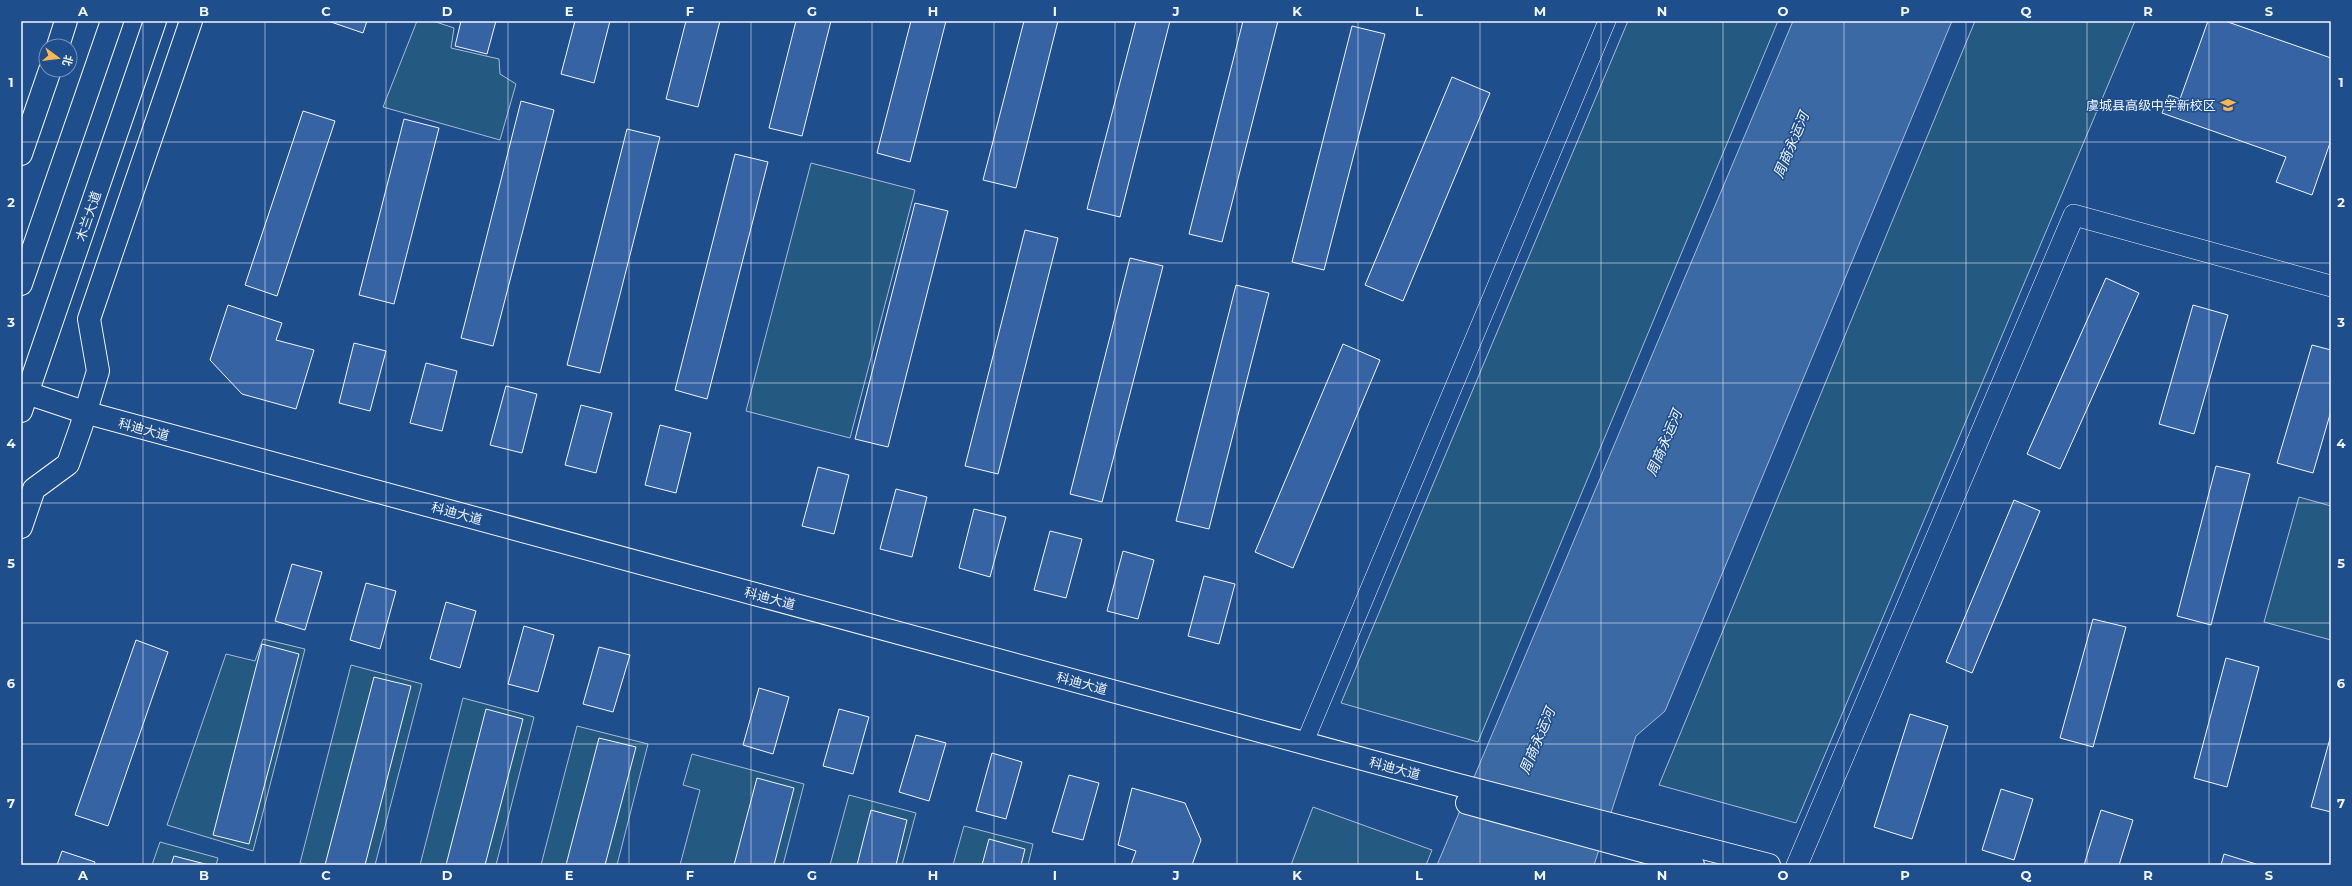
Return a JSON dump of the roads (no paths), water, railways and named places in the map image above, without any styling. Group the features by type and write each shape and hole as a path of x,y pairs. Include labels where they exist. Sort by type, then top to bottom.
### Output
{"main road":[{"path":"61,38 66,21"},
{"path":"21,284 112,21"},
{"name":"木兰大道","path":"22,402 155,21"},
{"path":"21,526 34,489 68,464 83,420 98,371 89,319 191,21"},
{"path":"21,154 47,78"},
{"path":"22,402 83,420"},
{"name":"科迪大道","path":"83,420 1304,744 1453,792"},
{"name":"科迪大道","path":"83,420 1453,792"},
{"path":"1453,792 1627,839 1770,865"},
{"path":"1627,839 1693,865"}],"street":[{"path":"1304,744 1607,21"},
{"path":"1798,865 2074,215 2331,286"}],"water":[{"name":"周商永运河","path":"1793,21 1952,21 1665,711 1636,736 1594,865 1437,865"}],"place":[{"name":"虞城县高级中学新校区","path":"2228,105"}]}
